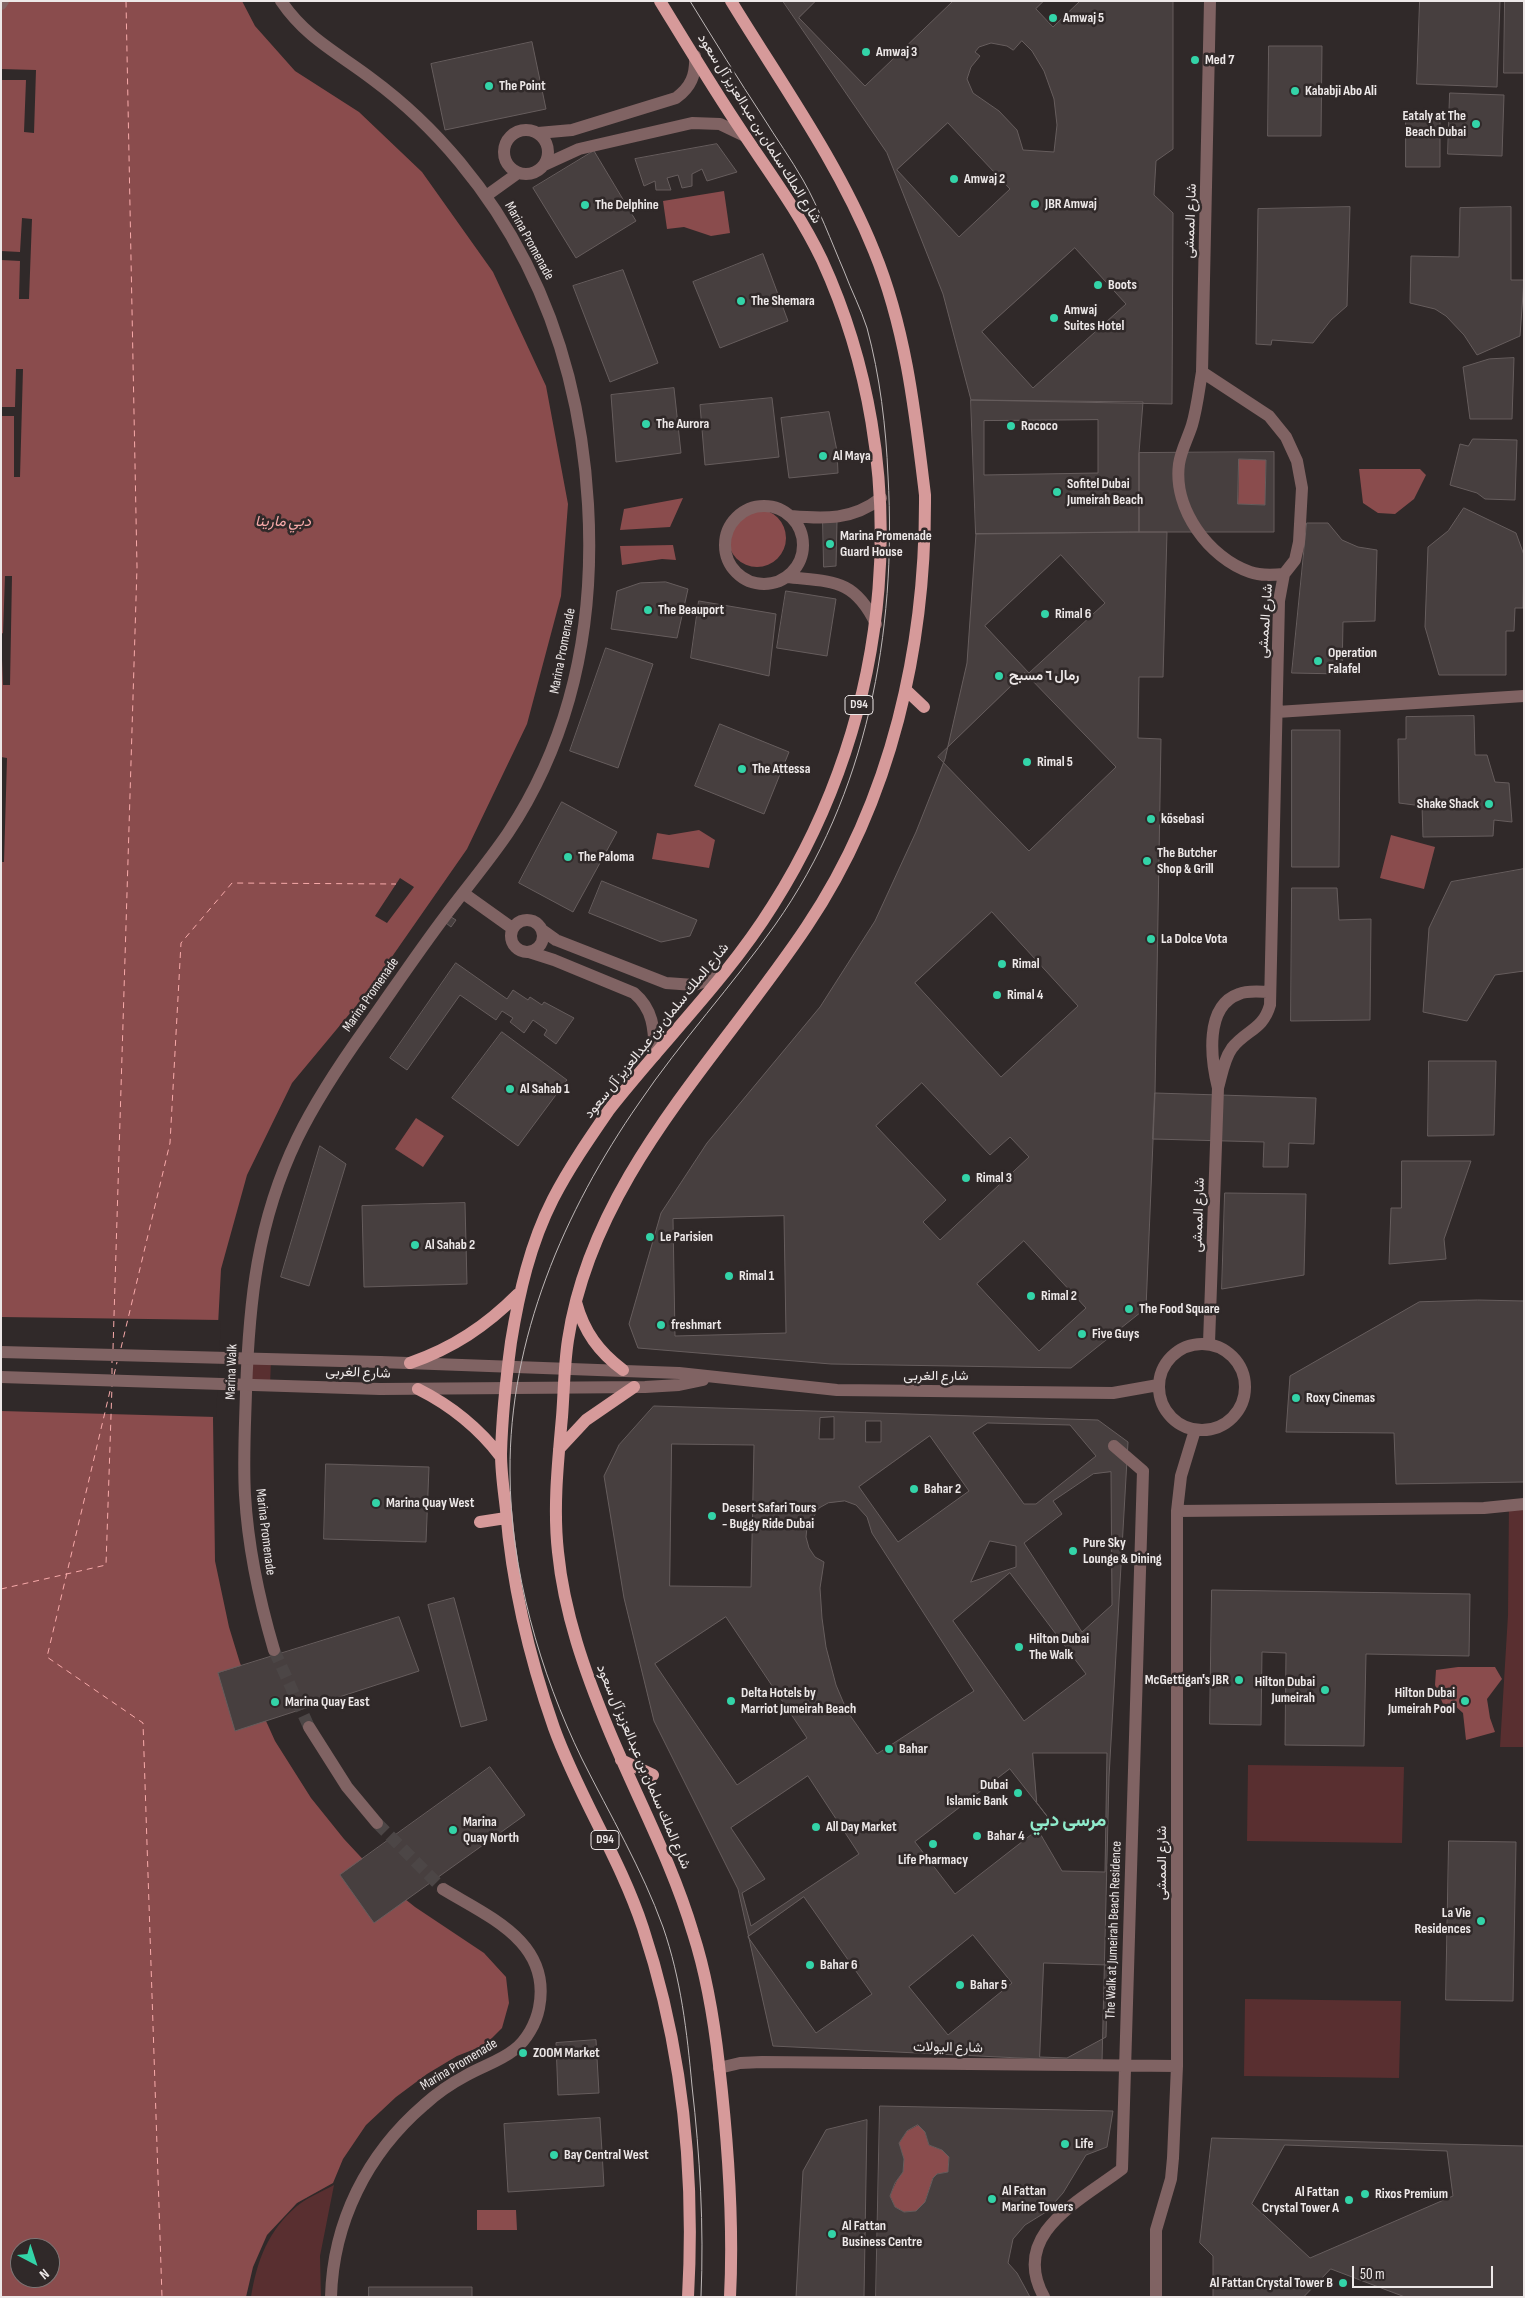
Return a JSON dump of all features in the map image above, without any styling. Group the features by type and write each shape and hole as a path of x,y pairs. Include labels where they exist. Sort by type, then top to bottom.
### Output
{"main road":[{"name":"شارع الملك سلمان بن عبدالعزيز آل سعود","path":"660,1 745,136 787,196 821,258 850,333 867,392 875,436 881,498 880,582 876,624 858,708 832,792 814,832 781,893 748,943 609,1110 565,1177 537,1235 518,1294 505,1388 501,1457 506,1518 519,1610 540,1688 572,1773 613,1855 642,1926 673,2046 687,2159 690,2216 688,2297"},
{"name":"شارع الملك سلمان بن عبدالعزيز آل سعود","path":"730,2297 730,2187 719,2068 709,1995 692,1928 680,1894 621,1760 586,1668 562,1586 556,1517 565,1368 576,1301 604,1227 649,1144 792,949 843,867 857,838 877,789 906,690 921,595 925,495 912,394 897,322 874,252 843,184 731,1"},
{"path":"906,690 924,707"},
{"path":"410,1363 461,1341 491,1320 518,1294"},
{"path":"576,1301 584,1325 598,1347 623,1370"},
{"path":"559,1449 586,1420 634,1387"},
{"path":"418,1389 438,1399 473,1424 501,1457"},
{"path":"480,1522 506,1518"},
{"path":"621,1760 652,1775"}],"street":[{"name":"Marina Promenade","path":"248,1330 256,1264 263,1232 284,1169 297,1138 329,1080 509,831 528,798 560,728 581,654 590,578 586,466 575,394 565,359 536,283 515,243 486,196 467,170 422,122 372,78 308,34 281,1"},
{"name":"شارع الممشى","path":"1209,1344 1218,1088 1224,1063 1232,1048 1244,1036 1259,1027 1267,1016 1270,992 1279,601 1284,574 1295,560 1299,542 1302,488 1292,448 1278,426 1258,407 1202,372 1210,1"},
{"path":"695,56 696,68 692,80 686,91 676,98 572,130 538,133 524,130 511,136 506,142 504,156 512,169 518,172 532,173 567,153 585,147 692,123 720,124 745,136"},
{"path":"538,133 547,144 549,151 544,165"},
{"path":"486,196 518,172"},
{"path":"1202,372 1191,426 1185,439 1179,465 1180,488 1184,503 1198,531 1216,553 1228,562 1262,575 1284,574"},
{"path":"791,516 799,527 803,540 802,554 796,567 787,577 776,582 763,584 751,582 740,576 731,567 726,556 725,544 732,522 749,509 771,506 791,516 829,519 844,517 870,507 881,498"},
{"path":"787,577 831,582 847,588 864,603 876,624"},
{"path":"1277,712 1524,696"},
{"path":"463,893 512,928"},
{"path":"655,1055 652,1016 641,999 634,993 554,960 523,952 513,945 510,934 512,928 518,922 527,920 536,922 542,930 556,940 666,984 694,985 722,975"},
{"path":"529,952 539,947 543,935 542,930"},
{"name":"شارع الممشى","path":"1218,1088 1213,1066 1213,1044 1220,1009 1229,999 1241,993 1270,992"},
{"name":"Marina Walk","path":"245,1415 248,1330"},
{"path":"1209,1344 1222,1348 1233,1356 1243,1372 1246,1391 1243,1403 1227,1423 1216,1428 1195,1430 1180,1425 1168,1414 1160,1401 1158,1385 1161,1371 1169,1358 1187,1346 1209,1344"},
{"name":"شارع الغربى","path":"1,1352 679,1372 713,1378 837,1390 1112,1392 1158,1385"},
{"name":"شارع الغربى","path":"1,1377 418,1389 634,1387 679,1385 713,1378"},
{"name":"Marina Promenade","path":"245,1415 244,1485 248,1534 261,1602 274,1650"},
{"name":"شارع الممشى","path":"1156,2297 1156,2230 1172,2172 1178,2066 1177,1511 1181,1476 1195,1430"},
{"name":"The Walk at Jumeirah Beach Residence","path":"1044,2297 1038,2286 1034,2269 1036,2252 1041,2236 1052,2222 1122,2169 1143,1471 1114,1446"},
{"path":"1177,1511 1474,1508 1524,1504"},
{"path":"309,1727 347,1787 377,1823"},
{"name":"Marina Promenade","path":"331,2297 337,2244 347,2210 363,2178 387,2142 424,2104 445,2088 516,2049 528,2034 537,2017 541,1997 540,1978 534,1959 524,1943 509,1930 443,1889"},
{"name":"شارع اليولات","path":"719,2068 740,2063 762,2062 1178,2066"}],"shaded area":[{"path":"243,1360 271,1361 270,1386 243,1385"},
{"path":"1509,1501 1524,1501 1524,1747 1500,1747 1508,1615"},
{"path":"1248,1765 1404,1767 1402,1843 1247,1841"},
{"path":"1245,1999 1401,2001 1399,2078 1244,2076"},
{"path":"334,2185 320,2256 321,2297 251,2297 265,2247 278,2226 301,2203"}],"water":[{"name":"دبي مارينا","path":"9,1 242,1 255,26 295,71 359,112 422,172 493,272 546,386 568,504 561,596 527,724 467,849 366,994 292,1083 247,1175 221,1269 213,1419 215,1561 229,1627 240,1663 275,1741 311,1798 344,1839 385,1883 415,1907 484,1953 506,1977 509,2003 502,2028 485,2045 457,2056 427,2074 396,2097 366,2125 343,2159 333,2183 297,2203 267,2235 253,2267 246,2297 1,2297 1,11"},
{"path":"724,191 730,233 711,236 684,227 667,229 663,201"},
{"path":"1239,459 1266,460 1265,505 1238,504"},
{"path":"1359,469 1420,469 1426,475 1414,499 1395,514 1378,513 1363,503"},
{"path":"683,498 670,527 620,530 624,509"},
{"path":"757,509 768,511 781,522 786,538 784,549 773,562 757,567 746,565 733,554 728,538 730,527 741,514"},
{"path":"673,545 676,560 662,559 622,565 620,546"},
{"path":"699,830 715,840 709,868 652,859 657,833 669,835"},
{"path":"1391,835 1435,847 1424,889 1380,878"},
{"path":"416,1118 444,1136 423,1167 395,1149"},
{"name":"Hilton Dubai Jumeirah Pool","path":"1458,1667 1495,1667 1502,1679 1487,1699 1490,1718 1495,1732 1466,1740 1463,1713 1453,1704 1446,1711 1435,1685 1436,1670"},
{"path":"918,2125 925,2132 929,2145 942,2150 949,2157 948,2172 937,2174 933,2178 925,2202 916,2211 904,2212 895,2207 890,2196 903,2166 899,2143 907,2131"},
{"path":"477,2210 516,2210 517,2230 477,2230"}],"pier":[{"path":"1,69 36,70 34,133 24,132 26,80 1,80"},
{"path":"22,218 32,219 29,299 19,299 20,261 1,260 1,251 20,252"},
{"path":"16,369 23,369 20,477 14,477 14,416 1,416 1,407 15,407"},
{"path":"5,576 12,576 10,685 3,685 1,634 3,633"},
{"path":"1,757 7,758 4,862 1,862"},
{"path":"400,878 414,887 387,923 375,916"},
{"path":"1,1317 221,1320 216,1417 1,1411"}],"building":[{"name":"JBR Amwaj","path":"783,1 1173,1 1173,149 1156,161 1154,195 1173,213 1172,404 971,400 943,294 887,153"},
{"name":"Amwaj 3","path":"816,1 953,1 865,86 799,18"},
{"name":"Amwaj 5","path":"1044,1 1080,1 1053,27 1036,9"},
{"path":"1420,1 1500,1 1497,87 1417,84"},
{"path":"1505,1 1524,1 1524,73 1504,73"},
{"path":"1022,41 1032,51 1044,71 1054,99 1057,125 1054,152 1023,150 1017,130 999,111 973,93 967,79 971,67 980,56 975,52 979,47 991,43 1007,46 1013,50"},
{"name":"The Point","path":"532,42 546,109 445,130 431,64"},
{"name":"Kababji Abo Ali","path":"1269,46 1322,46 1321,136 1268,136"},
{"name":"Eataly at The Beach Dubai","path":"1450,93 1504,95 1502,156 1448,154"},
{"path":"1406,113 1440,113 1440,167 1406,167"},
{"name":"Amwaj 2","path":"948,123 1010,189 959,237 897,170"},
{"path":"717,144 737,172 707,181 702,169 692,174 692,186 682,188 678,175 667,178 671,190 656,190 655,181 644,186 635,159"},
{"name":"The Delphine","path":"594,151 636,221 576,258 533,188"},
{"path":"1350,207 1347,306 1331,320 1313,343 1272,340 1271,345 1256,344 1258,209"},
{"path":"1511,207 1511,280 1524,280 1520,336 1477,355 1464,335 1446,316 1435,309 1410,303 1411,256 1459,257 1460,208"},
{"name":"Amwaj Suites Hotel","path":"1075,248 1126,304 1033,388 982,332"},
{"name":"The Shemara","path":"763,254 788,321 720,348 693,282"},
{"path":"623,270 658,363 610,382 573,286"},
{"path":"1514,358 1512,419 1470,419 1463,367 1489,359"},
{"name":"The Aurora","path":"674,388 681,453 616,462 611,395"},
{"path":"772,398 779,457 705,465 700,405"},
{"name":"Sofitel Dubai Jumeirah Beach","path":"971,400 1143,402 1139,453 1139,532 976,534"},
{"path":"829,412 837,451 838,473 789,478 781,418"},
{"path":"1098,420 1098,473 984,475 984,421"},
{"path":"1473,439 1517,440 1515,500 1485,499 1477,493 1450,485 1460,444 1468,446"},
{"path":"1274,452 1274,532 1139,532 1139,453","holes":["1239,459 1266,460 1265,505 1238,504"]},
{"path":"1464,508 1516,533 1524,555 1523,608 1515,608 1514,631 1506,631 1506,675 1439,675 1425,627 1428,547 1448,531"},
{"name":"Marina Promenade Guard House","path":"823,521 837,521 836,566 824,567"},
{"path":"1307,523 1328,523 1342,540 1358,547 1377,550 1375,621 1343,622 1342,674 1292,673"},
{"name":"Rimal","path":"1167,532 1163,677 1139,677 1138,738 1161,739 1155,1093 1146,1308 1071,1368 831,1364 638,1348 629,1324 661,1213 707,1143 820,1007 875,921 916,832 945,759 967,663 976,534"},
{"name":"Rimal 6","path":"1061,555 1105,603 1029,673 985,626"},
{"name":"The Beauport","path":"666,582 688,589 677,638 611,629 617,591 640,583"},
{"path":"786,591 836,599 827,656 777,648"},
{"path":"699,601 776,614 769,676 691,658"},
{"path":"606,648 653,664 618,768 570,751"},
{"name":"Rimal 5","path":"1025,673 1116,767 1029,851 938,757"},
{"path":"1474,716 1475,755 1487,755 1495,782 1509,783 1512,822 1494,820 1493,836 1423,837 1422,806 1399,803 1398,739 1406,739 1406,717"},
{"name":"The Attessa","path":"720,724 789,752 764,814 695,786"},
{"path":"1292,730 1340,730 1339,867 1292,867"},
{"name":"The Paloma","path":"562,802 617,832 573,912 519,883"},
{"path":"1524,869 1524,971 1495,975 1467,1021 1423,1012 1429,928 1451,882"},
{"path":"602,881 697,920 690,936 661,942 589,913"},
{"path":"1292,888 1337,888 1339,920 1371,919 1370,1020 1291,1021"},
{"name":"Rimal 4","path":"992,912 1078,1006 1001,1077 915,983"},
{"path":"451,917 456,920 451,927 446,923"},
{"path":"456,963 507,999 513,990 528,1000 530,997 542,1005 544,1002 574,1018 556,1044 544,1035 547,1030 533,1020 524,1033 510,1022 513,1018 502,1011 496,1020 460,995 407,1070 390,1058"},
{"name":"Al Sahab 1","path":"502,1032 567,1080 518,1146 452,1098"},
{"path":"1429,1061 1496,1061 1494,1135 1428,1136"},
{"name":"Rimal 3","path":"922,1083 990,1155 1010,1137 1029,1157 940,1240 923,1222 946,1200 876,1126"},
{"path":"1155,1093 1316,1098 1314,1144 1289,1143 1288,1167 1263,1167 1264,1142 1153,1139"},
{"path":"320,1146 346,1164 309,1286 281,1277"},
{"path":"1402,1161 1471,1161 1444,1239 1446,1259 1389,1264 1391,1208 1401,1208"},
{"path":"1225,1193 1306,1194 1304,1275 1222,1289"},
{"name":"Al Sahab 2","path":"465,1203 467,1284 364,1287 362,1206"},
{"name":"Rimal 1","path":"784,1216 786,1333 675,1336 673,1219"},
{"name":"Rimal 2","path":"1024,1241 1086,1308 1039,1351 977,1284"},
{"path":"1524,1301 1524,1482 1396,1484 1394,1433 1286,1432 1290,1376 1419,1302"},
{"name":"Bahar","path":"654,1406 1098,1420 1128,1442 1109,1777 1102,2062 773,2046 738,1889 654,1721 624,1598 604,1476 619,1445"},
{"path":"834,1417 834,1439 819,1439 820,1418"},
{"path":"866,1421 881,1421 881,1442 866,1442"},
{"path":"988,1423 1070,1425 1096,1456 1036,1504 1024,1504 973,1433"},
{"name":"Bahar 2","path":"930,1436 969,1491 898,1542 859,1487"},
{"name":"Desert Safari Tours - Buggy Ride Dubai","path":"672,1444 754,1445 751,1587 670,1586"},
{"name":"Marina Quay West","path":"326,1464 429,1467 426,1542 324,1539"},
{"path":"1111,1472 1112,1605 1082,1632 1024,1543 1062,1514 1053,1501 1093,1474"},
{"path":"845,1501 856,1505 867,1517 872,1533 974,1691 877,1754 847,1711 836,1685 826,1647 822,1618 820,1588 824,1562 815,1557 809,1548 806,1537 807,1527 819,1508 828,1503"},
{"path":"990,1541 1016,1546 1016,1567 971,1582"},
{"name":"Hilton Dubai The Walk","path":"1010,1573 1086,1674 1024,1721 953,1621"},
{"name":"Hilton Dubai Jumeirah","path":"1212,1590 1470,1594 1469,1656 1366,1654 1364,1746 1285,1745 1286,1653 1262,1652 1261,1725 1210,1724"},
{"path":"454,1598 487,1720 461,1727 428,1605"},
{"name":"Marina Quay East","path":"399,1617 419,1671 235,1731 218,1673"},
{"name":"Delta Hotels by Marriot Jumeirah Beach","path":"726,1617 807,1738 737,1785 655,1664"},
{"path":"1033,1753 1107,1753 1105,1872 1062,1871 1038,1830 1050,1820 1037,1803"},
{"name":"Marina Quay North","path":"490,1767 525,1815 374,1923 340,1875"},
{"name":"Bahar 4","path":"1010,1769 1050,1820 955,1894 915,1842"},
{"path":"808,1776 859,1854 751,1926 742,1893 765,1879 731,1828"},
{"name":"La Vie Residences","path":"1449,1841 1516,1842 1513,2001 1446,2000"},
{"name":"Bahar 6","path":"804,1897 872,1994 816,2033 748,1937"},
{"name":"Bahar 5","path":"973,1935 1012,1983 948,2035 909,1987"},
{"path":"1044,1963 1108,1965 1106,2037 1067,2058 1040,2057"},
{"path":"596,2040 599,2093 558,2095 556,2043"},
{"name":"Al Fattan Marine Towers","path":"880,2106 1113,2111 1107,2147 1086,2155 1063,2193 1046,2212 1025,2225 1013,2239 1008,2263 1017,2273 1030,2297 876,2297","holes":["918,2125 925,2132 929,2145 942,2150 949,2157 948,2172 937,2174 933,2178 925,2202 916,2211 904,2212 895,2207 890,2196 895,2183 903,2172 904,2159 899,2143 907,2131"]},
{"name":"Bay Central West","path":"600,2118 604,2186 508,2192 504,2124"},
{"name":"Al Fattan Business Centre","path":"867,2120 864,2297 796,2297 803,2171 826,2130"},
{"name":"Rixos Premium","path":"1212,2138 1524,2146 1524,2297 1213,2297 1213,2256 1200,2243"},
{"name":"Al Fattan Crystal Tower A","path":"1285,2145 1447,2151 1453,2196 1310,2258 1252,2204"},
{"name":"Al Fattan Crystal Tower B","path":"1331,2269 1405,2297 1304,2297"},
{"path":"369,2287 472,2287 472,2297 369,2297"}],"ferry route":[{"path":"113,1349 137,567 126,1"},
{"path":"121,1348 170,1143 181,943 232,883 396,884"},
{"path":"112,1361 112,1374"},
{"path":"114,1375 117,1362"},
{"path":"1,1589 106,1565 112,1386"},
{"path":"110,1391 47,1657 143,1723 162,2297"}],"tunnel":[{"path":"274,1650 309,1727"},
{"path":"377,1823 443,1889"}],"tram line":[{"path":"690,1 803,180 820,213 865,321 872,346 884,420 890,535 887,594 880,652 869,710 854,767 833,822 807,875 775,925 655,1080 612,1144 587,1188 565,1232 546,1278 531,1325 519,1373 512,1422 511,1509 515,1546 530,1620 553,1692 567,1726 655,1905 679,1986 688,2046 699,2165 702,2217 701,2297"}],"place":[{"name":"Amwaj 5","path":"1053,18"},
{"name":"Amwaj 3","path":"866,52"},
{"name":"Med 7","path":"1195,60"},
{"name":"The Point","path":"489,86"},
{"name":"Kababji Abo Ali","path":"1295,91"},
{"name":"Eataly at The Beach Dubai","path":"1476,124"},
{"name":"Amwaj 2","path":"954,179"},
{"name":"JBR Amwaj","path":"1035,204"},
{"name":"The Delphine","path":"585,205"},
{"name":"Boots","path":"1098,285"},
{"name":"The Shemara","path":"741,301"},
{"name":"Amwaj Suites Hotel","path":"1054,318"},
{"name":"The Aurora","path":"646,424"},
{"name":"Rococo","path":"1011,426"},
{"name":"Al Maya","path":"823,456"},
{"name":"Sofitel Dubai Jumeirah Beach","path":"1057,492"},
{"name":"Marina Promenade Guard House","path":"830,544"},
{"name":"The Beauport","path":"648,610"},
{"name":"Rimal 6","path":"1045,614"},
{"name":"Operation Falafel","path":"1318,661"},
{"name":"رمال ٦ مسبح","path":"999,676"},
{"name":"Rimal 5","path":"1027,762"},
{"name":"The Attessa","path":"742,769"},
{"name":"Shake Shack","path":"1489,804"},
{"name":"kösebasi","path":"1151,819"},
{"name":"The Paloma","path":"568,857"},
{"name":"The Butcher Shop & Grill","path":"1147,861"},
{"name":"La Dolce Vota","path":"1151,939"},
{"name":"Rimal","path":"1002,964"},
{"name":"Rimal 4","path":"997,995"},
{"name":"Al Sahab 1","path":"510,1089"},
{"name":"Rimal 3","path":"966,1178"},
{"name":"Le Parisien","path":"650,1237"},
{"name":"Al Sahab 2","path":"415,1245"},
{"name":"Rimal 1","path":"729,1276"},
{"name":"Rimal 2","path":"1031,1296"},
{"name":"The Food Square","path":"1129,1309"},
{"name":"freshmart","path":"661,1325"},
{"name":"Five Guys","path":"1082,1334"},
{"name":"Roxy Cinemas","path":"1296,1398"},
{"name":"Bahar 2","path":"914,1489"},
{"name":"Marina Quay West","path":"376,1503"},
{"name":"Desert Safari Tours - Buggy Ride Dubai","path":"712,1516"},
{"name":"Pure Sky Lounge & Dining","path":"1073,1551"},
{"name":"Hilton Dubai The Walk","path":"1019,1647"},
{"name":"McGettigan's JBR","path":"1239,1680"},
{"name":"Hilton Dubai Jumeirah","path":"1325,1690"},
{"name":"Delta Hotels by Marriot Jumeirah Beach","path":"731,1701"},
{"name":"Hilton Dubai Jumeirah Pool","path":"1465,1701"},
{"name":"Marina Quay East","path":"275,1702"},
{"name":"Bahar","path":"889,1749"},
{"name":"Dubai Islamic Bank","path":"1018,1793"},
{"name":"All Day Market","path":"816,1827"},
{"name":"Marina Quay North","path":"453,1830"},
{"name":"Bahar 4","path":"977,1836"},
{"name":"Life Pharmacy","path":"933,1844"},
{"name":"La Vie Residences","path":"1481,1921"},
{"name":"Bahar 6","path":"810,1965"},
{"name":"Bahar 5","path":"960,1985"},
{"name":"ZOOM Market","path":"523,2053"},
{"name":"Life","path":"1065,2144"},
{"name":"Bay Central West","path":"554,2155"},
{"name":"Rixos Premium","path":"1365,2194"},
{"name":"Al Fattan Marine Towers","path":"992,2199"},
{"name":"Al Fattan Crystal Tower A","path":"1349,2200"},
{"name":"Al Fattan Business Centre","path":"832,2234"},
{"name":"Al Fattan Crystal Tower B","path":"1343,2283"}],"district":[{"name":"مرسى دبي","path":"1068,1821"}]}
